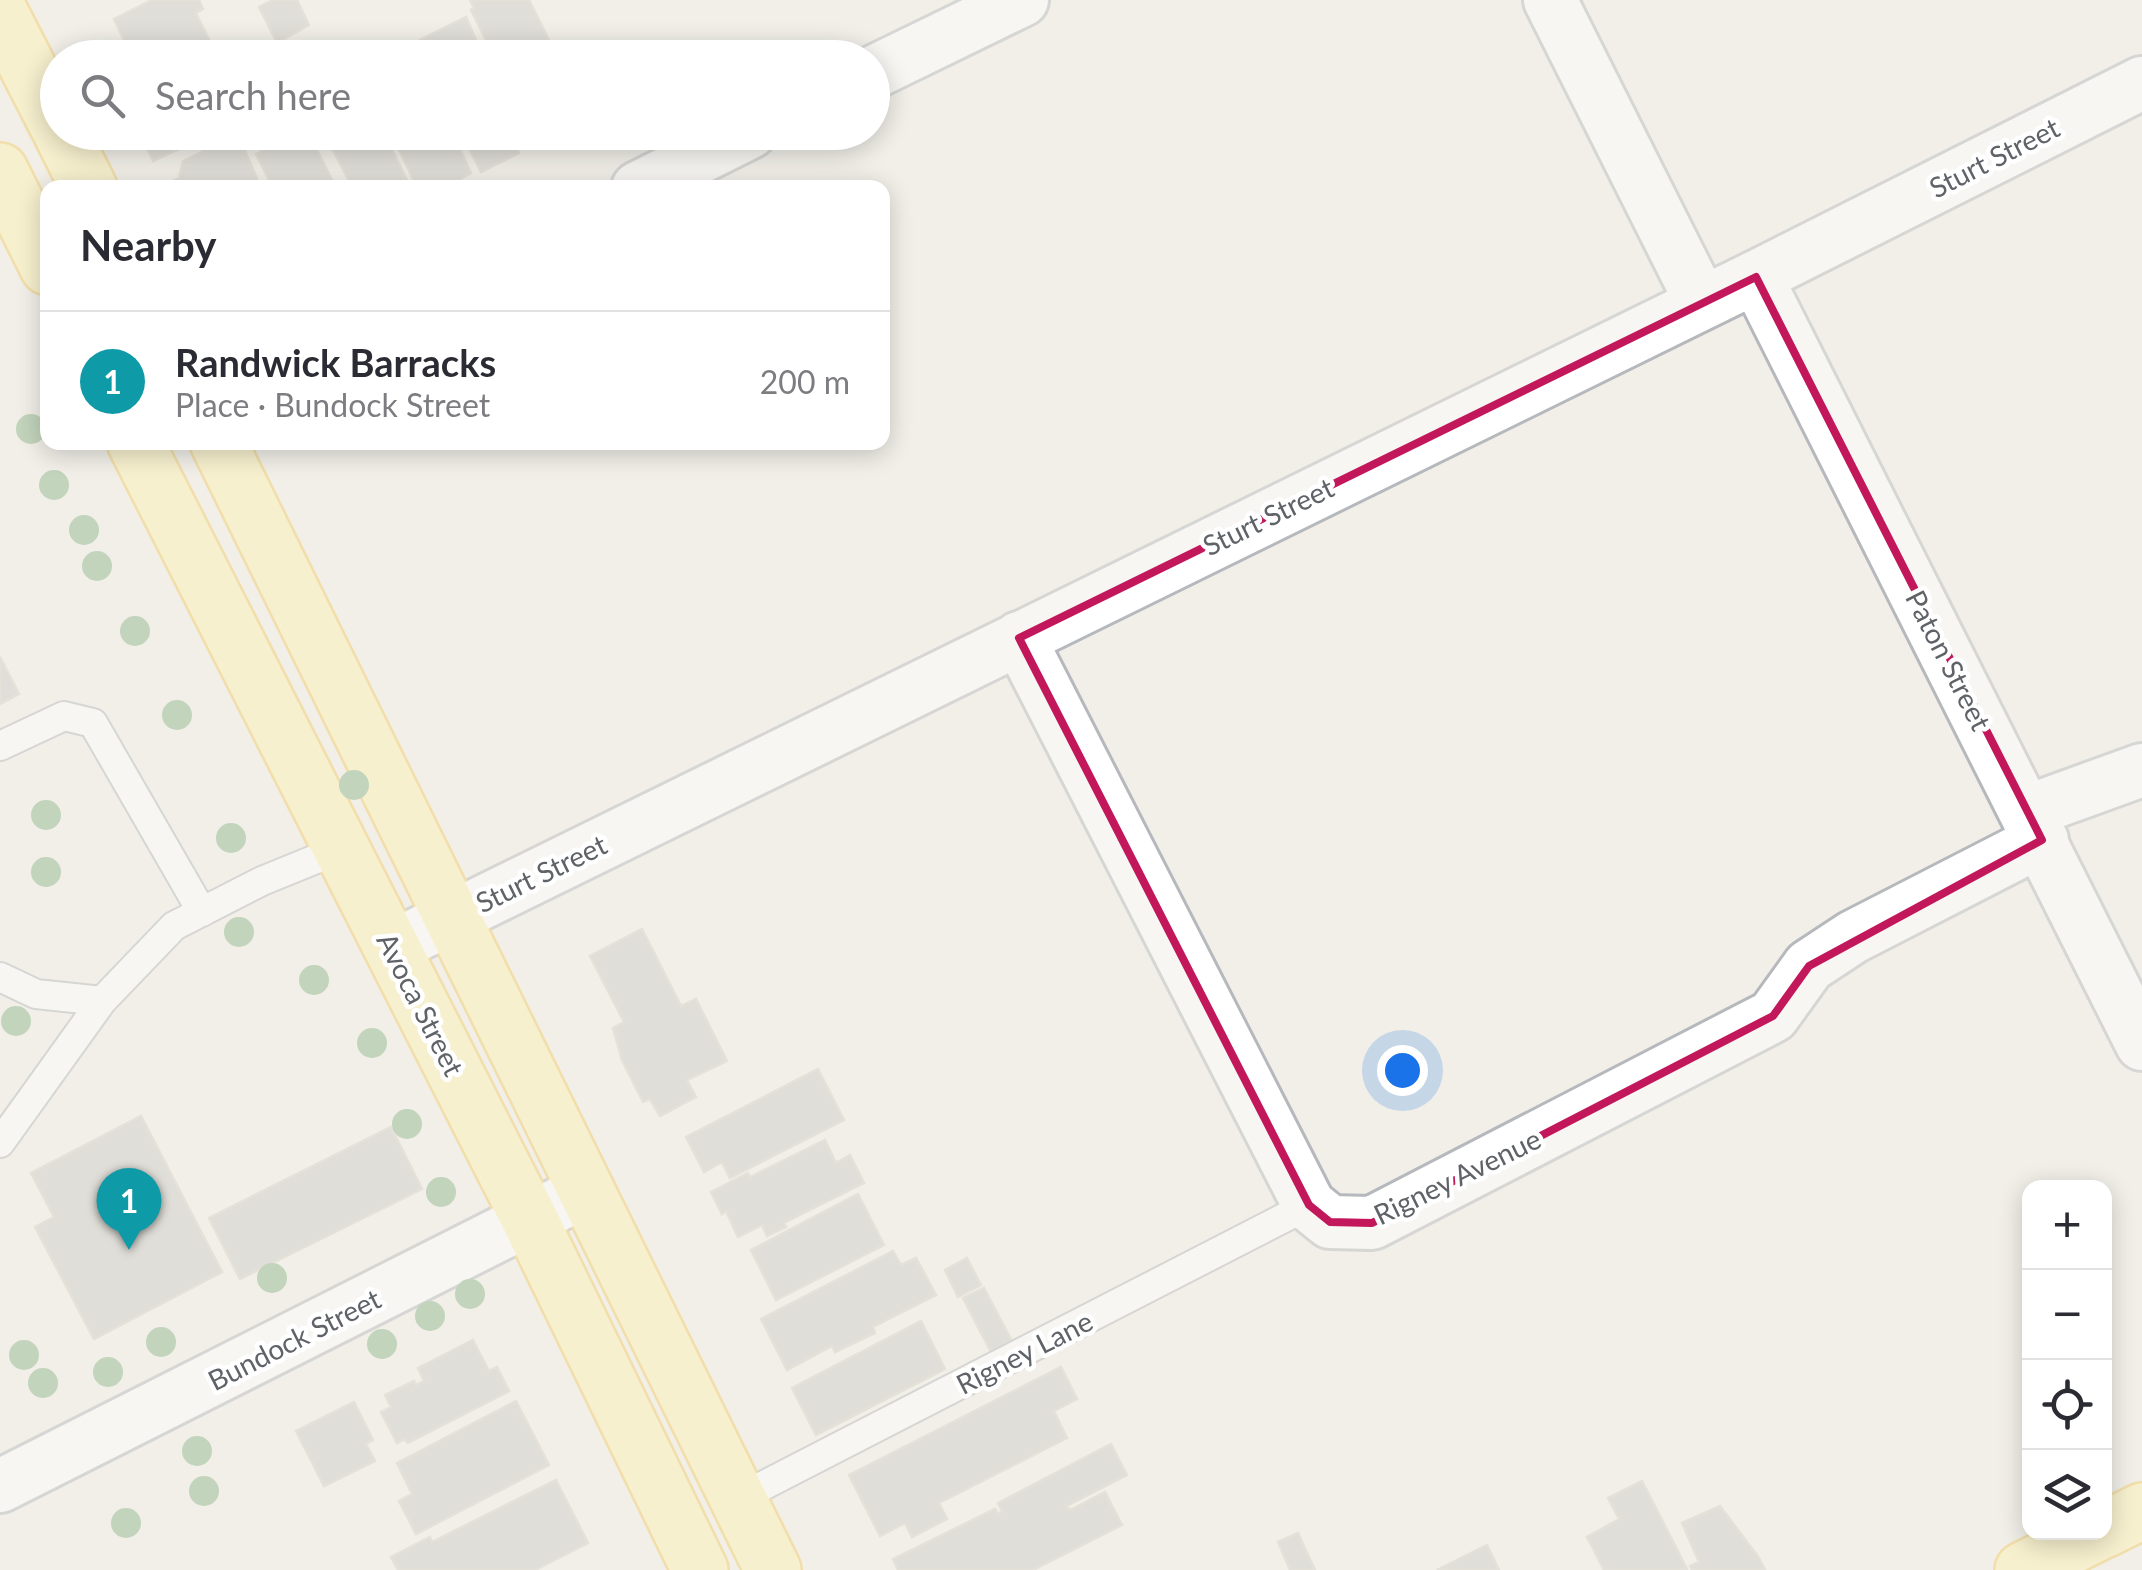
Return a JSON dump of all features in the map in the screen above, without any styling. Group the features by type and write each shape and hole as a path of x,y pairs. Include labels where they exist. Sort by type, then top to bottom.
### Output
{"main road":[{"path":"0,13 40,92"},
{"path":"70,150 85,180"},
{"path":"0,171 40,251"},
{"name":"Avoca Street","path":"139,450 530,1220 700,1570"},
{"path":"222,450 773,1570"},
{"path":"2112,1526 2142,1511"},
{"path":"2023,1570 2084,1540"}],"street":[{"path":"890,64 1022,0"},
{"path":"1550,0 1702,304"},
{"name":"Sturt Street","path":"392,947 1702,304 2142,83"},
{"path":"654,180 714,150"},
{"name":"Paton Street","path":"1756,277 2142,1044"},
{"path":"1020,638 1309,1205"},
{"name":"Rigney Avenue","path":"1309,1205 1330,1222 1372,1223 1773,1016 1809,966 2034,826 2142,770"},
{"name":"Bundock Street","path":"0,1486 587,1190"}],"lane":[{"path":"0,746 64,716 92,723 202,912"},
{"path":"0,1143 102,1001 174,926 262,881 343,848"},
{"path":"0,978 36,994 102,1001"},
{"name":"Rigney Lane","path":"739,1498 1309,1205"}],"highlighted area":[{"path":"1756,277 2042,840 1809,966 1773,1016 1372,1223 1330,1222 1309,1205 1019,638"}],"building":[{"path":"152,0 199,0 203,9 196,13 209,40 124,40 114,19"},
{"path":"273,0 297,0 309,25 276,40 259,7"},
{"path":"470,0 529,0 549,40 486,40 471,10 474,8"},
{"path":"466,17 476,40 420,40"},
{"path":"148,150 177,150 153,161"},
{"path":"205,150 245,150 258,180 175,180 183,161"},
{"path":"264,150 317,150 332,180 269,180 256,154"},
{"path":"333,150 392,150 407,180 348,180"},
{"path":"399,150 460,150 471,173 458,180 413,180"},
{"path":"470,150 518,150 519,153 481,172"},
{"path":"0,657 19,694 0,704"},
{"path":"642,929 681,1006 696,999 727,1061 687,1080 696,1097 660,1116 650,1099 643,1102 622,1060 613,1028 624,1022 590,956"},
{"path":"818,1069 844,1120 730,1178 722,1162 704,1172 686,1137"},
{"path":"141,1116 222,1272 94,1339 35,1227 54,1217 31,1173"},
{"path":"391,1127 422,1189 240,1279 209,1218"},
{"path":"825,1140 836,1163 850,1155 864,1183 784,1223 786,1227 767,1236 762,1225 738,1237 726,1211 722,1214 711,1192"},
{"path":"858,1194 884,1245 776,1300 751,1250"},
{"path":"893,1251 901,1265 916,1258 936,1295 873,1327 875,1333 835,1352 832,1346 787,1370 761,1319"},
{"path":"967,1258 981,1285 958,1297 945,1270"},
{"path":"984,1288 1013,1343 992,1354 963,1298"},
{"path":"921,1321 945,1369 816,1435 792,1388"},
{"path":"473,1340 489,1371 497,1367 509,1391 408,1443 405,1439 397,1443 381,1412 391,1407 385,1395 414,1381 416,1385 424,1381 418,1368"},
{"path":"1061,1367 1077,1399 1054,1411 1067,1438 939,1503 947,1519 912,1537 905,1523 880,1536 849,1475"},
{"path":"516,1401 549,1465 416,1534 399,1501 412,1494 397,1463"},
{"path":"354,1402 373,1440 366,1444 375,1461 324,1486 296,1431"},
{"path":"1111,1444 1127,1475 1067,1506 1070,1510 1105,1492 1122,1525 1033,1570 898,1570 893,1559 995,1509 998,1514 1002,1511 998,1503"},
{"path":"556,1480 588,1543 535,1570 398,1570 391,1557 430,1537 432,1542"},
{"path":"1642,1481 1686,1570 1604,1570 1587,1537 1619,1519 1608,1498"},
{"path":"1720,1506 1765,1570 1692,1570 1690,1566 1699,1562 1682,1523"},
{"path":"1298,1533 1315,1570 1290,1570 1278,1542"},
{"path":"1487,1545 1499,1570 1437,1570"}],"place":[{"name":"Randwick Barracks","path":"129,1250"}]}
